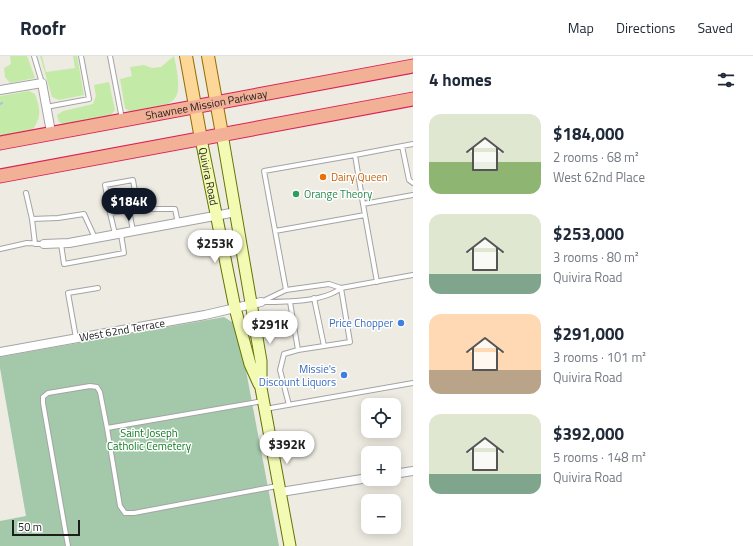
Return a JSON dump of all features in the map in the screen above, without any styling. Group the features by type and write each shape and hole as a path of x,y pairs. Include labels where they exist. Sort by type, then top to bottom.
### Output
{"highway":[{"name":"Shawnee Mission Parkway","path":"0,143 51,132 413,66"},
{"path":"0,176 412,99"}],"main road":[{"name":"Quivira Road","path":"186,56 216,216 248,305 261,361 261,388 290,546"},
{"name":"Quivira Road","path":"208,56 236,212 248,305 250,364 261,388"}],"street":[{"path":"0,90 42,83 51,132"},
{"path":"44,244 61,244 133,232 236,212"},
{"name":"West 62nd Terrace","path":"0,352 248,305"},
{"path":"401,473 413,471"},
{"path":"280,489 361,479"}],"lane":[{"path":"34,56 42,83"},
{"path":"46,107 89,99 82,56"},
{"path":"110,56 122,119"},
{"path":"286,290 264,171 413,144"},
{"path":"402,146 409,180 413,184"},
{"path":"355,155 377,282"},
{"path":"61,244 64,264 124,253 110,213 105,185 133,180 138,209"},
{"path":"26,194 32,219 35,244"},
{"path":"363,204 413,195"},
{"path":"110,213 138,209 175,209 178,223"},
{"path":"129,210 133,232"},
{"path":"32,219 58,218 84,214 95,238"},
{"path":"275,231 365,215"},
{"path":"0,249 27,243 44,244"},
{"path":"248,305 286,290 329,284 341,288 413,275"},
{"path":"76,338 68,293 98,288"},
{"path":"248,305 290,302 314,298 334,294 341,288"},
{"path":"288,405 280,370 284,354 298,350 350,342 341,288"},
{"path":"314,298 324,346"},
{"path":"290,302 298,350"},
{"path":"107,428 264,405 288,405 413,383"},
{"path":"68,546 43,397 48,393 90,386 97,387 100,392 107,428 120,506 125,513 134,513 280,489"}],"green space":[{"path":"10,56 27,56 35,78 10,83 5,77 4,68 11,64"},
{"path":"40,56 42,56 46,72 75,68 73,56 77,56 84,95 59,100 52,97"},
{"path":"174,56 178,85 177,94 173,100 158,107 130,112 125,108 120,79 132,76 130,67 144,65 152,68 161,67"},
{"path":"109,82 115,110 111,115 64,124 59,122 57,115 63,111 93,104 96,96 94,85"},
{"path":"29,91 35,94 39,108 38,120 33,129 0,136 0,96"},
{"name":"Saint Joseph Catholic Cemetery","path":"224,317 235,324 244,360 279,546 0,546 0,521 26,516 0,368 0,357"}],"place":[{"name":"Dairy Queen","path":"323,177"},
{"name":"Orange Theory","path":"296,194"},
{"name":"Price Chopper","path":"401,323"},
{"name":"Missie's Discount Liquors","path":"344,375"}]}
